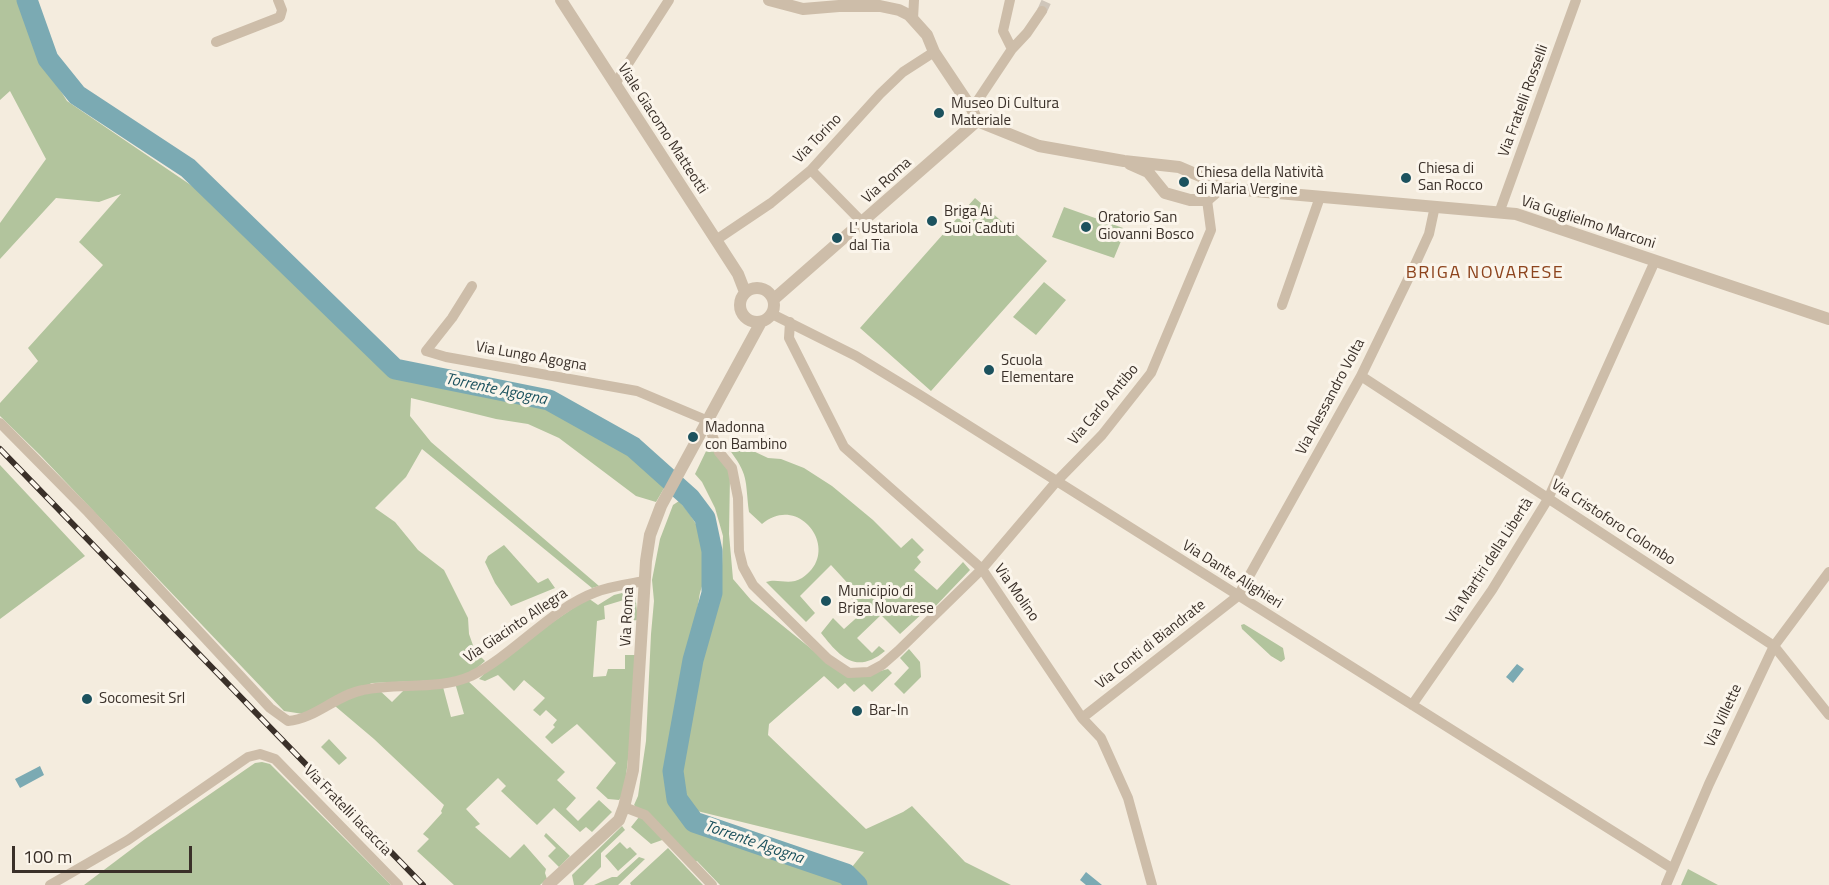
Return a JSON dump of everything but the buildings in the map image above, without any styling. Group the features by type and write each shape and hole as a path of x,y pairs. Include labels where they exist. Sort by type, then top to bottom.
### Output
{"street":[{"path":"216,42 280,17 282,10 278,0"},
{"name":"Viale Giacomo Matteotti","path":"561,0 738,274 751,290"},
{"path":"615,84 669,0"},
{"path":"770,0 803,9 839,3 899,10 913,20 927,35 934,52 972,109 977,121"},
{"path":"913,20 914,0"},
{"path":"1010,0 1003,31 1012,49"},
{"name":"Via Fratelli Rosselli","path":"1499,213 1576,0"},
{"path":"972,109 1012,49 1027,33 1042,11"},
{"name":"Via Torino","path":"716,240 771,203 812,170 903,72 934,52"},
{"name":"Via Guglielmo Marconi","path":"977,121 1039,146 1124,161 1179,167 1221,188 1516,214 1829,319"},
{"name":"Via Roma","path":"774,300 977,121"},
{"name":"Via Guglielmo Marconi","path":"1124,161 1148,172 1165,193 1190,200 1207,200"},
{"path":"812,170 863,223"},
{"path":"1207,200 1221,188"},
{"path":"1282,305 1320,197"},
{"name":"Via Carlo Antibo","path":"706,420 718,452 732,468 738,498 739,551 743,567 753,585 828,659 849,673 868,672 882,664 982,569 1056,482 1102,435 1151,373 1210,230 1207,200"},
{"name":"Via Alessandro Volta","path":"1238,596 1361,376 1425,243 1436,206"},
{"name":"Via Martiri della Libertà","path":"1412,705 1492,590 1548,499 1655,261"},
{"name":"Via Lungo Agogna","path":"472,285 452,318 426,351 446,357 637,391 706,420"},
{"path":"751,290 769,292 774,300 772,314 756,322 742,314 740,308 742,297 751,290"},
{"name":"Via Dante Alighieri","path":"772,314 856,356 1673,869"},
{"name":"Via Roma","path":"548,885 619,820 624,807 633,770 650,535 661,506 749,341 756,322"},
{"name":"Via Molino","path":"790,322 789,338 844,447 982,569 1082,718 1101,738 1128,798 1152,885"},
{"name":"Via Cristoforo Colombo","path":"1361,376 1774,646 1829,716"},
{"name":"Via Giacinto Allegra","path":"0,423 88,512 270,708 288,721 298,720 338,698 360,690 387,685 426,685 470,676 515,647 555,615 596,592 645,580"},
{"name":"Via Villette","path":"1666,885 1709,784 1774,646 1829,572"},
{"name":"Via Conti di Biandrate","path":"1082,718 1238,596"},
{"name":"Via Fratelli Iacaccia","path":"50,885 128,840 248,758 261,754 275,759 398,885"},
{"path":"624,807 645,815 712,885"}],"green space":[{"path":"0,0 25,0 42,61 67,101 232,213 394,371 546,407 670,478 656,502 636,496 559,438 528,424 496,419 411,398 410,416 431,442 599,586 592,588 422,449 406,477 375,508 395,522 418,550 444,570 468,618 469,634 475,651 485,661 470,674 444,680 372,683 303,714 284,711 0,416 0,403 38,361 28,348 103,265 79,242 121,194 99,202 56,198 0,259 0,223 46,159 10,91 0,100"},
{"path":"975,198 1047,261 931,391 860,328"},
{"path":"1064,207 1126,229 1114,258 1052,237"},
{"path":"1044,282 1066,300 1036,335 1013,317"},
{"path":"732,441 768,458 781,459 804,468 832,486 873,520 901,548 912,538 924,550 917,557 921,562 914,570 937,590 963,562 970,570 930,612 925,611 900,634 881,615 857,638 872,653 879,646 885,651 865,662 849,660 842,656 821,633 833,618 844,629 863,612 848,595 853,589 831,565 800,596 815,613 806,622 766,582 793,581 802,578 814,567 818,554 817,541 812,529 802,520 790,515 776,516 762,524 749,512 743,471 728,448"},
{"path":"709,445 726,465 730,476 729,534 733,579 751,600 841,673 868,674 888,669 892,673 872,692 864,684 854,692 845,683 838,689 824,676 769,724 768,735 866,829 912,806 965,862 1011,885 860,885 848,872 864,852 693,810 679,786 682,746 697,663 714,619 722,566 723,536 715,508 702,482 695,474"},
{"path":"0,465 85,556 0,619"},
{"path":"679,501 690,515 704,541 708,568 700,595 671,771 675,800 693,823 845,877 854,885 720,885 697,861 694,863 634,805 638,796 646,741 654,601 652,580 660,539 673,505"},
{"path":"504,545 538,583 548,578 555,588 511,606 495,583 485,562 488,556"},
{"path":"630,591 635,593 638,620 629,621 627,599 604,606 605,619 597,621 593,677 606,676 608,669 625,669 625,655 638,655 624,793 619,800 608,799 596,788 616,763 577,724 552,744 545,737 555,727 553,725 557,720 546,710 540,716 533,710 545,698 524,680 514,691 498,675 485,681 479,679 486,672 487,667 588,598 598,605 614,595"},
{"path":"1244,624 1283,648 1285,659 1281,662 1271,656 1242,629 1241,625"},
{"path":"909,649 920,662 921,677 904,694 894,684 909,668 900,658"},
{"path":"468,681 565,772 557,780 576,798 566,809 578,821 599,800 612,812 592,832 586,827 580,832 554,808 537,825 501,791 506,786 498,778 466,809 480,824 475,827 510,858 524,844 546,869 547,879 540,885 454,885 417,851 429,839 423,834 442,813 444,805 335,706 339,701 378,689 392,702 406,688 443,687 451,717 464,714 455,683"},
{"path":"329,739 347,758 339,765 321,747"},
{"path":"255,763 270,764 391,885 84,885 145,839"},
{"path":"639,817 643,817 665,839 651,844 631,827"},
{"path":"622,826 625,830 601,853 601,867 583,885 574,885 572,875"},
{"path":"546,833 570,856 559,867 548,856 556,848 544,836"},
{"path":"620,842 637,854 618,871 605,856"},
{"path":"668,848 703,885 631,885 630,883"},
{"path":"639,857 645,859 618,885 594,885 617,877"},
{"path":"1688,869 1718,885 1681,885"}],"water":[{"path":"1517,664 1524,669 1513,683 1506,677"},
{"path":"40,766 44,775 20,788 15,779"},
{"path":"1086,872 1102,885 1086,885 1080,880"}],"waterway":[{"name":"Torrente Agogna","path":"27,0 48,59 77,95 188,168 395,369 549,400 633,447 690,498 705,518 712,551 712,593 693,660 673,771 677,799 694,822 846,874 857,885"}],"tunnel":[{"path":"1042,11 1047,0"}],"railway":[{"path":"0,449 423,885"}],"place":[{"name":"Museo Di Cultura Materiale","path":"939,113"},
{"name":"Chiesa di San Rocco","path":"1406,178"},
{"name":"Chiesa della Natività di Maria Vergine","path":"1184,182"},
{"name":"Briga Ai Suoi Caduti","path":"932,221"},
{"name":"Oratorio San Giovanni Bosco","path":"1086,227"},
{"name":"L' Ustariola dal Tia","path":"837,238"},
{"name":"Scuola Elementare","path":"989,370"},
{"name":"Madonna con Bambino","path":"693,437"},
{"name":"Municipio di Briga Novarese","path":"826,601"},
{"name":"Socomesit Srl","path":"87,699"},
{"name":"Bar-In","path":"857,711"}],"district":[{"name":"BRIGA NOVARESE","path":"1485,274"}]}
